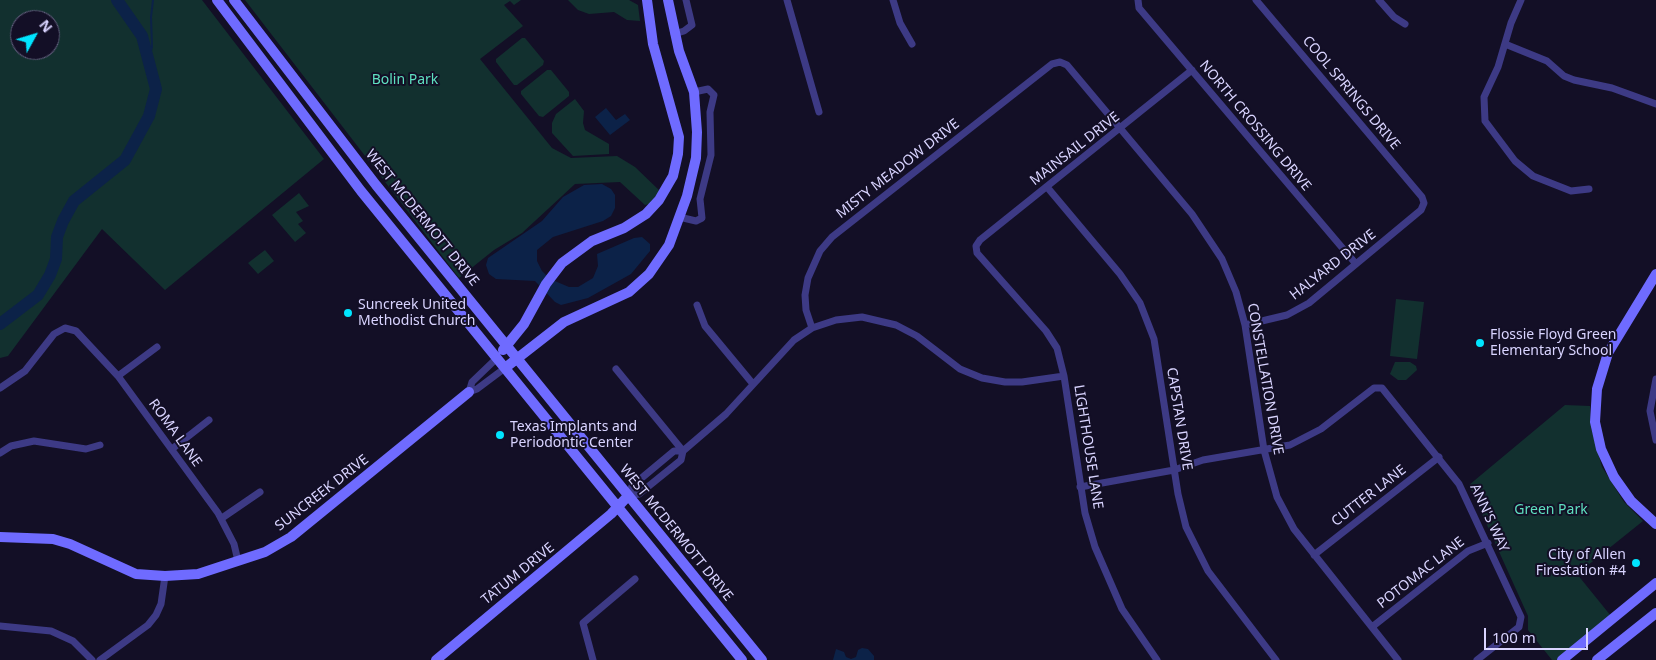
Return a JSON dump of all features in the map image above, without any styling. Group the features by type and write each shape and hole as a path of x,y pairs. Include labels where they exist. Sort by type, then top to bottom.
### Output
{"street":[{"name":"WEST MCDERMOTT DRIVE","path":"218,0 361,191 742,660"},
{"name":"WEST MCDERMOTT DRIVE","path":"234,0 376,184 762,660"},
{"path":"497,358 524,324 554,273 582,247 630,224 646,214 660,200 673,176 678,154 679,137 653,44 647,0"},
{"path":"505,368 564,322 621,297 643,280 665,252 687,196 696,158 698,132 694,92 674,34 668,0"},
{"path":"674,34 684,31 692,25 686,0"},
{"path":"787,0 819,112"},
{"path":"893,0 900,23 912,44"},
{"name":"COOL SPRINGS DRIVE","path":"1256,0 1422,197 1424,204"},
{"path":"1379,0 1394,17 1405,24"},
{"name":"NORTH CROSSING DRIVE","path":"1137,1 1139,8 1356,264"},
{"path":"1519,1 1498,67 1484,97 1483,112 1489,129 1515,161 1533,176 1571,191 1589,189"},
{"path":"1505,44 1547,61 1564,76 1574,80 1612,88 1656,104"},
{"name":"CONSTELLATION DRIVE","path":"1060,62 1069,68 1203,228 1232,282 1245,325 1264,450 1275,490 1285,514 1314,555 1398,660"},
{"name":"MISTY MEADOW DRIVE","path":"812,328 806,310 805,295 808,278 820,250 832,236 1052,64 1060,62"},
{"name":"MAINSAIL DRIVE","path":"976,249 980,240 1121,129 1192,70"},
{"path":"679,217 696,221 702,218 700,199 711,155 710,112 714,95 708,89 694,92"},
{"name":"CAPSTAN DRIVE","path":"1047,187 1133,290 1147,318 1154,339 1174,470 1184,520 1195,546 1225,594 1276,660"},
{"name":"HALYARD DRIVE","path":"1245,325 1298,310 1421,210 1424,204"},
{"name":"LIGHTHOUSE LANE","path":"976,249 1054,342 1060,356 1064,376 1085,513 1105,574 1134,628 1157,660"},
{"path":"1656,274 1608,353 1597,389 1596,422 1603,455 1614,477 1631,501 1656,524"},
{"path":"697,305 705,326 753,384"},
{"path":"628,496 639,494 681,460 683,451 726,414 794,340 812,328 849,318 875,319 908,330 960,369 982,378 1005,382 1022,382 1064,376"},
{"name":"ROMA LANE","path":"0,388 25,371 54,334 65,328 76,330 118,376 222,518 234,544 238,561"},
{"path":"118,376 157,347"},
{"name":"SUNCREEK DRIVE","path":"470,392 472,382 497,358"},
{"name":"SUNCREEK DRIVE","path":"0,537 53,539 85,549 136,574 165,576 198,574 265,552 291,537 470,392 505,368"},
{"path":"616,369 683,451"},
{"path":"1656,379 1650,411 1656,440"},
{"name":"ANN'S WAY","path":"1264,450 1290,445 1321,430 1374,388 1379,387 1389,395 1439,457 1467,496 1521,617 1520,624 1477,660"},
{"path":"172,449 209,420"},
{"path":"0,453 11,446 34,442 86,449 100,445"},
{"path":"1080,487 1174,470 1203,460 1264,450"},
{"path":"628,496 632,486 674,451 683,451"},
{"name":"CUTTER LANE","path":"1314,555 1439,457"},
{"path":"222,518 260,492"},
{"name":"TATUM DRIVE","path":"436,660 618,507 628,496"},
{"name":"POTOMAC LANE","path":"1372,627 1468,551 1488,543"},
{"path":"100,660 148,626 161,604 165,576"},
{"path":"593,660 583,624 635,579"},
{"path":"1562,660 1656,584"},
{"path":"1597,660 1656,613"},
{"path":"0,626 51,631 74,641 92,660"}],"green space":[{"path":"0,0 202,0 324,159 165,290 102,229 8,356 0,358"},
{"name":"Bolin Park","path":"245,0 521,0 514,5 510,1 504,5 523,26 480,59 552,148 571,158 617,156 635,167 660,191 649,204 645,205 620,182 575,184 522,233 494,250 459,278"},
{"path":"568,0 629,0 638,5 640,21 627,20 614,12 589,14 578,10"},
{"path":"522,38 525,38 544,61 543,65 517,85 514,85 496,62 496,59"},
{"path":"547,70 551,70 569,92 569,96 543,117 539,116 521,94 521,91"},
{"path":"575,99 584,111 583,123 585,130 609,144 609,154 573,156 552,133 552,123 556,114"},
{"path":"299,193 309,206 296,212 303,221 298,224 306,233 295,242 272,215"},
{"path":"265,250 274,261 258,274 248,263"},
{"path":"1396,299 1424,302 1417,359 1390,356"},
{"path":"1395,362 1410,362 1416,366 1417,370 1406,380 1398,380 1390,374"},
{"name":"Green Park","path":"1565,405 1590,406 1591,428 1602,467 1624,502 1643,521 1577,574 1611,616 1557,660 1552,660 1528,630 1528,616 1469,485"}],"water":[{"path":"606,108 616,120 625,114 630,120 610,135 595,117"},
{"path":"602,184 611,189 615,195 615,208 611,216 603,221 553,237 537,250 537,261 542,271 550,279 569,287 578,287 593,278 598,266 597,254 634,238 642,237 650,244 650,251 631,274 588,298 561,305 555,302 535,281 496,279 489,274 486,265 488,258 542,221 563,197 584,185"},
{"path":"862,648 868,649 874,656 874,660 833,660 836,649 844,652 846,657 851,659 856,657 858,650"}],"waterway":[{"path":"0,324 38,295 50,275 56,259 57,237 74,201 125,160 149,116 156,89 142,36 117,0"},
{"path":"148,63 152,47 151,17 153,0"}],"place":[{"name":"Suncreek United Methodist Church","path":"348,313"},
{"name":"Flossie Floyd Green Elementary School","path":"1480,343"},
{"name":"Texas Implants and Periodontic Center","path":"500,435"},
{"name":"City of Allen Firestation #4","path":"1636,563"}]}
